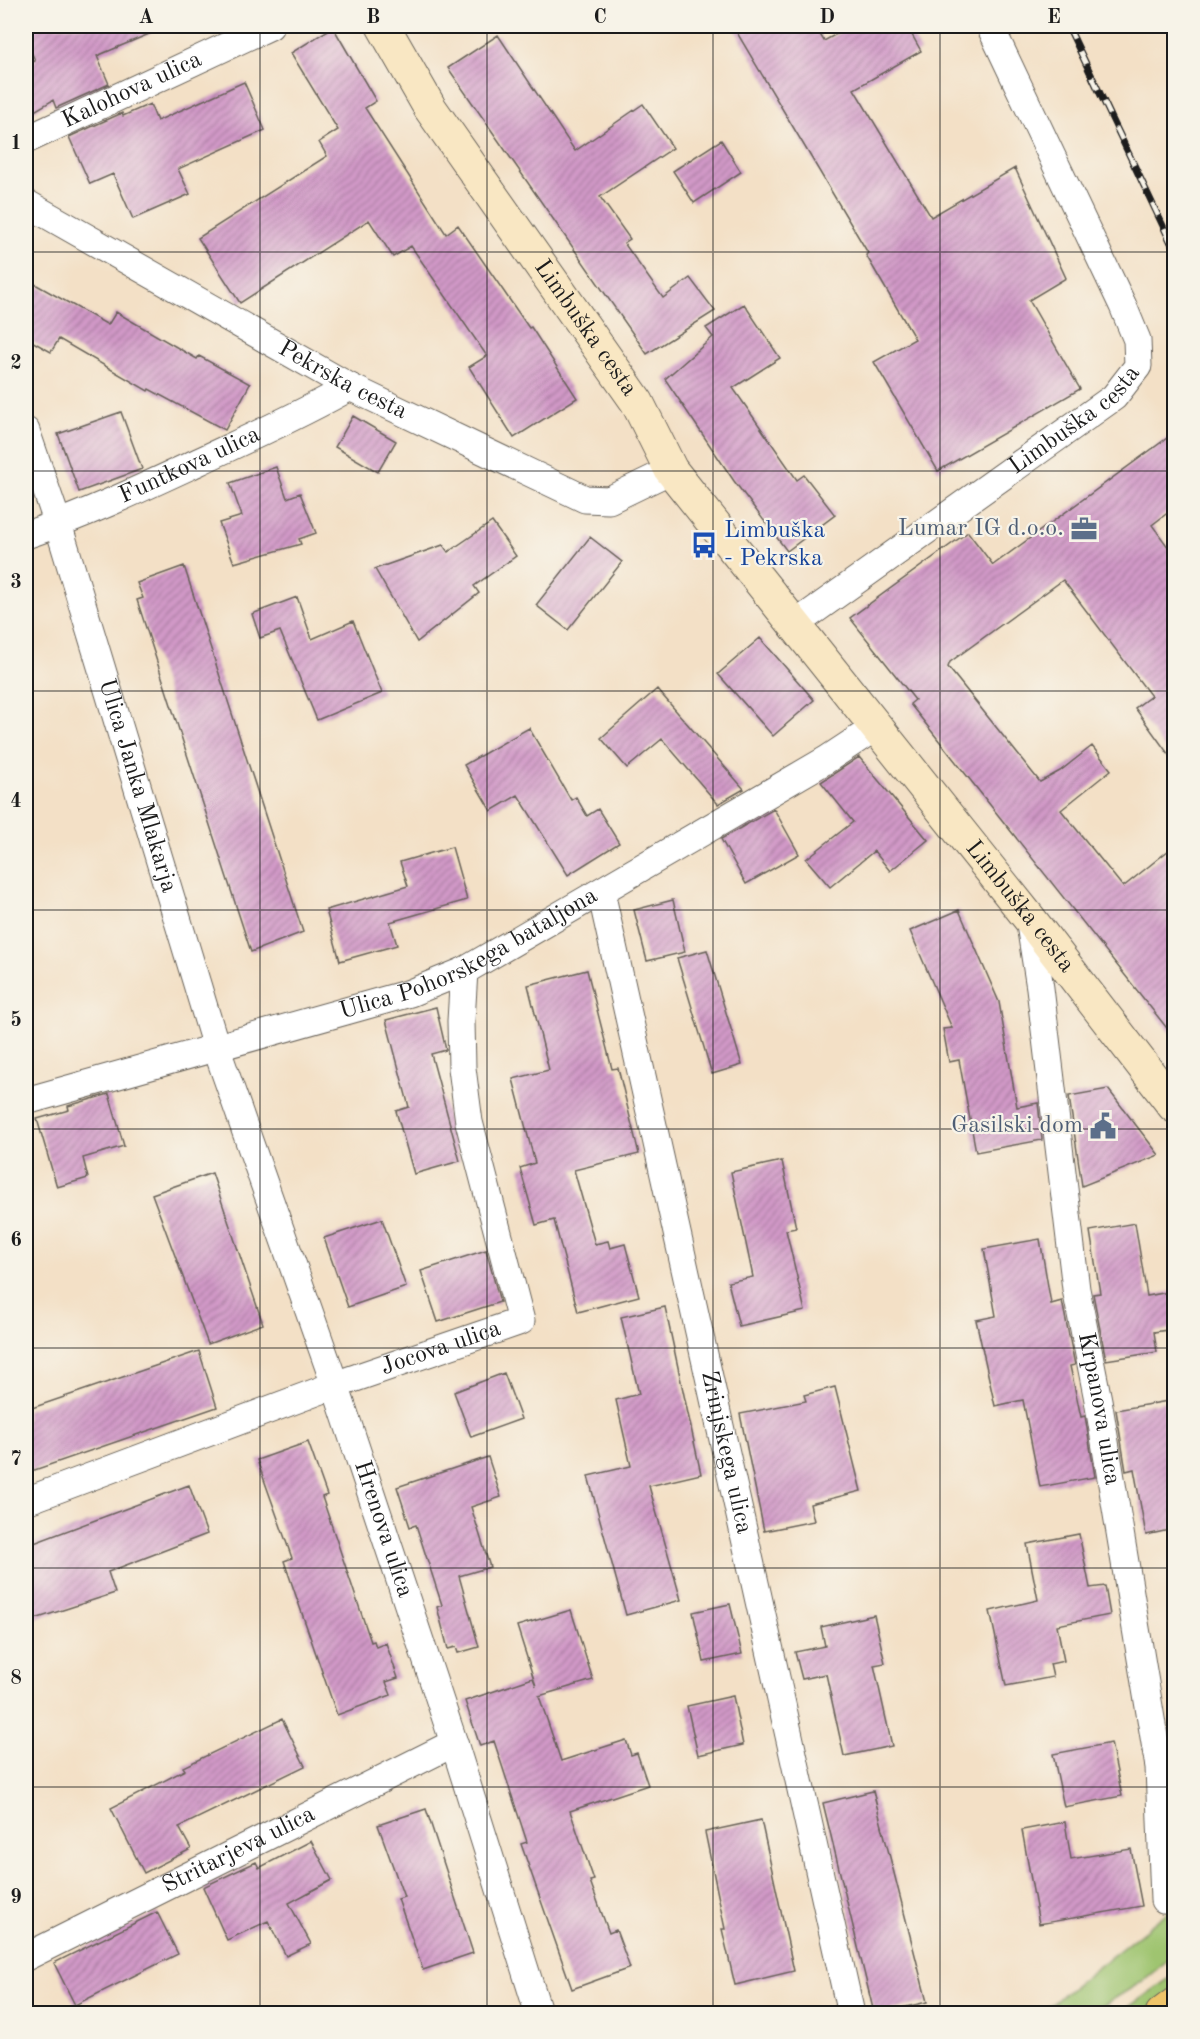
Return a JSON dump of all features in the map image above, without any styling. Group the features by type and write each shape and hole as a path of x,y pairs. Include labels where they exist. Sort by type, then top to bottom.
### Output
{"main road":[{"name":"Limbuška cesta","path":"383,26 430,108 637,402 670,470 1029,918 1174,1106"},
{"path":"1162,2013 1174,2005"}],"street":[{"name":"Kalohova ulica","path":"26,140 270,26"},
{"name":"Limbuška cesta","path":"794,626 1114,396 1137,366 1137,340 1123,306 990,26"},
{"name":"Pekrska cesta","path":"26,203 350,387 585,499 609,500 670,470"},
{"name":"Funtkova ulica","path":"26,535 58,524 306,412 350,387"},
{"name":"Ulica Janka Mlakarja","path":"26,431 58,524 216,1047"},
{"name":"Ulica Pohorskega bataljona","path":"26,1101 410,993 464,971 826,760 876,727"},
{"name":"Zrinjskega ulica","path":"601,892 851,2013"},
{"name":"Krpanova ulica","path":"1029,918 1076,1289 1098,1400 1160,1767 1164,1900"},
{"name":"Jocova ulica","path":"26,1501 335,1385 521,1321 469,1122 461,1033 464,971"},
{"name":"Hrenova ulica","path":"216,1047 335,1385 454,1743 539,2013"},
{"name":"Stritarjeva ulica","path":"26,1957 454,1743"}],"green space":[{"path":"1174,1907 1174,1955 1140,1983 1091,2013 1039,2014"},
{"path":"1174,1975 1174,1994 1146,2013 1119,2014"}],"building":[{"path":"26,26 168,26 97,56 109,84 56,108 53,100 26,116 26,66 35,61 26,39"},
{"path":"733,26 815,26 824,41 851,26 907,26 921,51 854,89 931,217 1015,168 1066,278 1029,300 1080,389 938,471 874,362 915,339 866,255 868,253"},
{"path":"333,27 376,101 365,108 446,234 458,225 529,328 531,327 577,398 514,438 469,367 487,356 411,246 393,257 369,220 240,303 198,238 327,156 319,142 338,130 291,53"},
{"path":"498,35 575,151 643,104 673,148 600,197 630,239 624,243 663,298 690,278 715,311 647,354 448,68"},
{"path":"244,82 265,130 178,169 190,194 133,219 113,174 90,184 69,137 122,113 123,116 150,104 157,121"},
{"path":"721,140 741,172 694,203 673,171"},
{"path":"26,279 108,325 116,312 197,359 199,356 250,384 225,430 149,389 148,391 59,339 51,352 26,338"},
{"path":"744,304 780,358 733,388 797,480 804,475 835,515 787,551 734,481 665,379 713,337 706,328"},
{"path":"121,412 142,469 79,492 58,434"},
{"path":"353,416 396,441 378,472 335,447"},
{"path":"1174,433 1174,508 1152,525 1174,555 1174,762 1135,708 1151,696 1063,580 950,662 948,667 1040,782 1060,771 1092,746 1111,770 1061,810 1123,887 1174,846 1174,1037 910,704 915,700 850,618 968,532 993,565"},
{"path":"276,467 287,498 300,493 316,533 299,539 301,544 234,563 219,523 242,516 230,483"},
{"path":"492,522 516,556 474,586 479,593 417,642 375,569 443,545 448,552"},
{"path":"590,537 622,562 568,630 536,605"},
{"path":"184,566 303,932 251,952 137,600 143,598 137,583"},
{"path":"297,597 312,639 353,621 382,693 317,720 280,631 260,638 252,614"},
{"path":"760,638 814,700 773,736 718,674"},
{"path":"657,689 744,789 718,804 662,739 627,768 601,738"},
{"path":"529,728 571,800 576,797 587,816 598,809 619,843 568,875 518,795 491,811 464,765"},
{"path":"859,757 928,840 890,871 874,851 830,887 806,859 853,822 821,782"},
{"path":"774,809 799,854 746,884 721,839"},
{"path":"452,847 467,900 390,922 397,945 340,961 326,910 408,886 400,862"},
{"path":"673,900 685,952 647,961 634,910"},
{"path":"959,910 999,1002 1017,1107 1038,1103 1042,1140 976,1152 959,1060 949,1062 943,1029 952,1028 910,931"},
{"path":"707,950 742,1065 712,1074 677,958"},
{"path":"587,970 612,1069 618,1068 639,1154 574,1170 595,1244 608,1241 610,1248 625,1244 639,1296 578,1312 554,1220 536,1225 520,1168 535,1163 513,1079 549,1070 528,985"},
{"path":"436,1007 446,1050 431,1054 460,1161 414,1174 396,1111 409,1107 386,1020"},
{"name":"Gasilski dom","path":"1108,1089 1159,1155 1082,1186 1069,1096"},
{"path":"109,1094 124,1146 83,1158 88,1178 57,1187 37,1119 69,1110 68,1106"},
{"path":"782,1161 796,1228 786,1230 805,1311 739,1326 728,1282 753,1277 731,1172"},
{"path":"212,1173 263,1324 208,1344 152,1194"},
{"path":"382,1219 406,1287 348,1307 324,1238"},
{"path":"1135,1223 1147,1296 1174,1291 1174,1329 1154,1332 1157,1352 1106,1360 1093,1294 1100,1293 1090,1231"},
{"path":"1040,1239 1051,1304 1062,1301 1075,1365 1070,1366 1081,1417 1085,1416 1095,1477 1040,1487 1023,1400 995,1406 976,1320 996,1316 984,1249"},
{"path":"486,1250 500,1302 438,1322 421,1271"},
{"path":"665,1307 701,1474 649,1486 681,1600 626,1615 588,1476 631,1466 616,1400 639,1394 621,1317"},
{"path":"199,1351 217,1407 26,1473 26,1410"},
{"path":"504,1373 521,1419 471,1437 454,1392"},
{"path":"835,1387 861,1491 810,1504 814,1521 764,1531 740,1414 806,1401 804,1395"},
{"path":"1174,1400 1174,1529 1146,1535 1134,1469 1126,1471 1116,1410"},
{"path":"308,1442 327,1495 322,1497 371,1642 374,1641 376,1647 386,1643 398,1678 386,1682 391,1695 337,1715 284,1561 292,1558 257,1460"},
{"path":"488,1457 501,1497 471,1507 490,1567 459,1576 479,1647 458,1653 456,1647 448,1649 437,1607 442,1605 416,1525 410,1527 397,1487"},
{"path":"189,1485 207,1534 108,1572 115,1593 26,1622 26,1546"},
{"path":"1079,1534 1090,1588 1105,1586 1110,1615 1057,1625 1064,1661 1050,1664 1053,1677 1006,1686 990,1611 1038,1600 1027,1544"},
{"path":"730,1604 742,1654 704,1662 693,1612"},
{"path":"571,1610 593,1680 539,1696 561,1761 626,1740 631,1755 637,1753 648,1785 570,1811 594,1880 590,1881 609,1933 616,1930 630,1968 572,1989 521,1844 527,1842 494,1741 480,1746 465,1701 533,1678 536,1686 517,1626"},
{"path":"874,1615 885,1663 874,1665 892,1746 844,1756 826,1674 802,1679 795,1652 825,1646 821,1627"},
{"path":"733,1696 743,1745 698,1755 687,1706"},
{"path":"282,1719 305,1766 179,1827 191,1849 144,1873 111,1808 185,1770 183,1767"},
{"path":"1111,1743 1122,1796 1064,1807 1053,1754"},
{"path":"873,1791 927,2002 880,2013 874,2013 823,1803"},
{"path":"426,1809 473,1953 423,1970 398,1899 404,1897 378,1825"},
{"path":"761,1820 794,1971 735,1985 722,1929 725,1929 705,1832"},
{"path":"1065,1822 1071,1859 1131,1849 1142,1906 1039,1924 1022,1830"},
{"path":"311,1841 332,1880 289,1903 311,1944 286,1956 268,1921 227,1940 203,1887 256,1862 259,1868"},
{"path":"157,1912 178,1954 75,2005 54,1963"}],"railway":[{"path":"1068,26 1174,249"}],"place":[{"name":"Lumar IG d.o.o.","path":"1084,529"},
{"name":"Limbuška - Pekrska","path":"704,545"},
{"name":"Gasilski dom","path":"1103,1126"}]}
